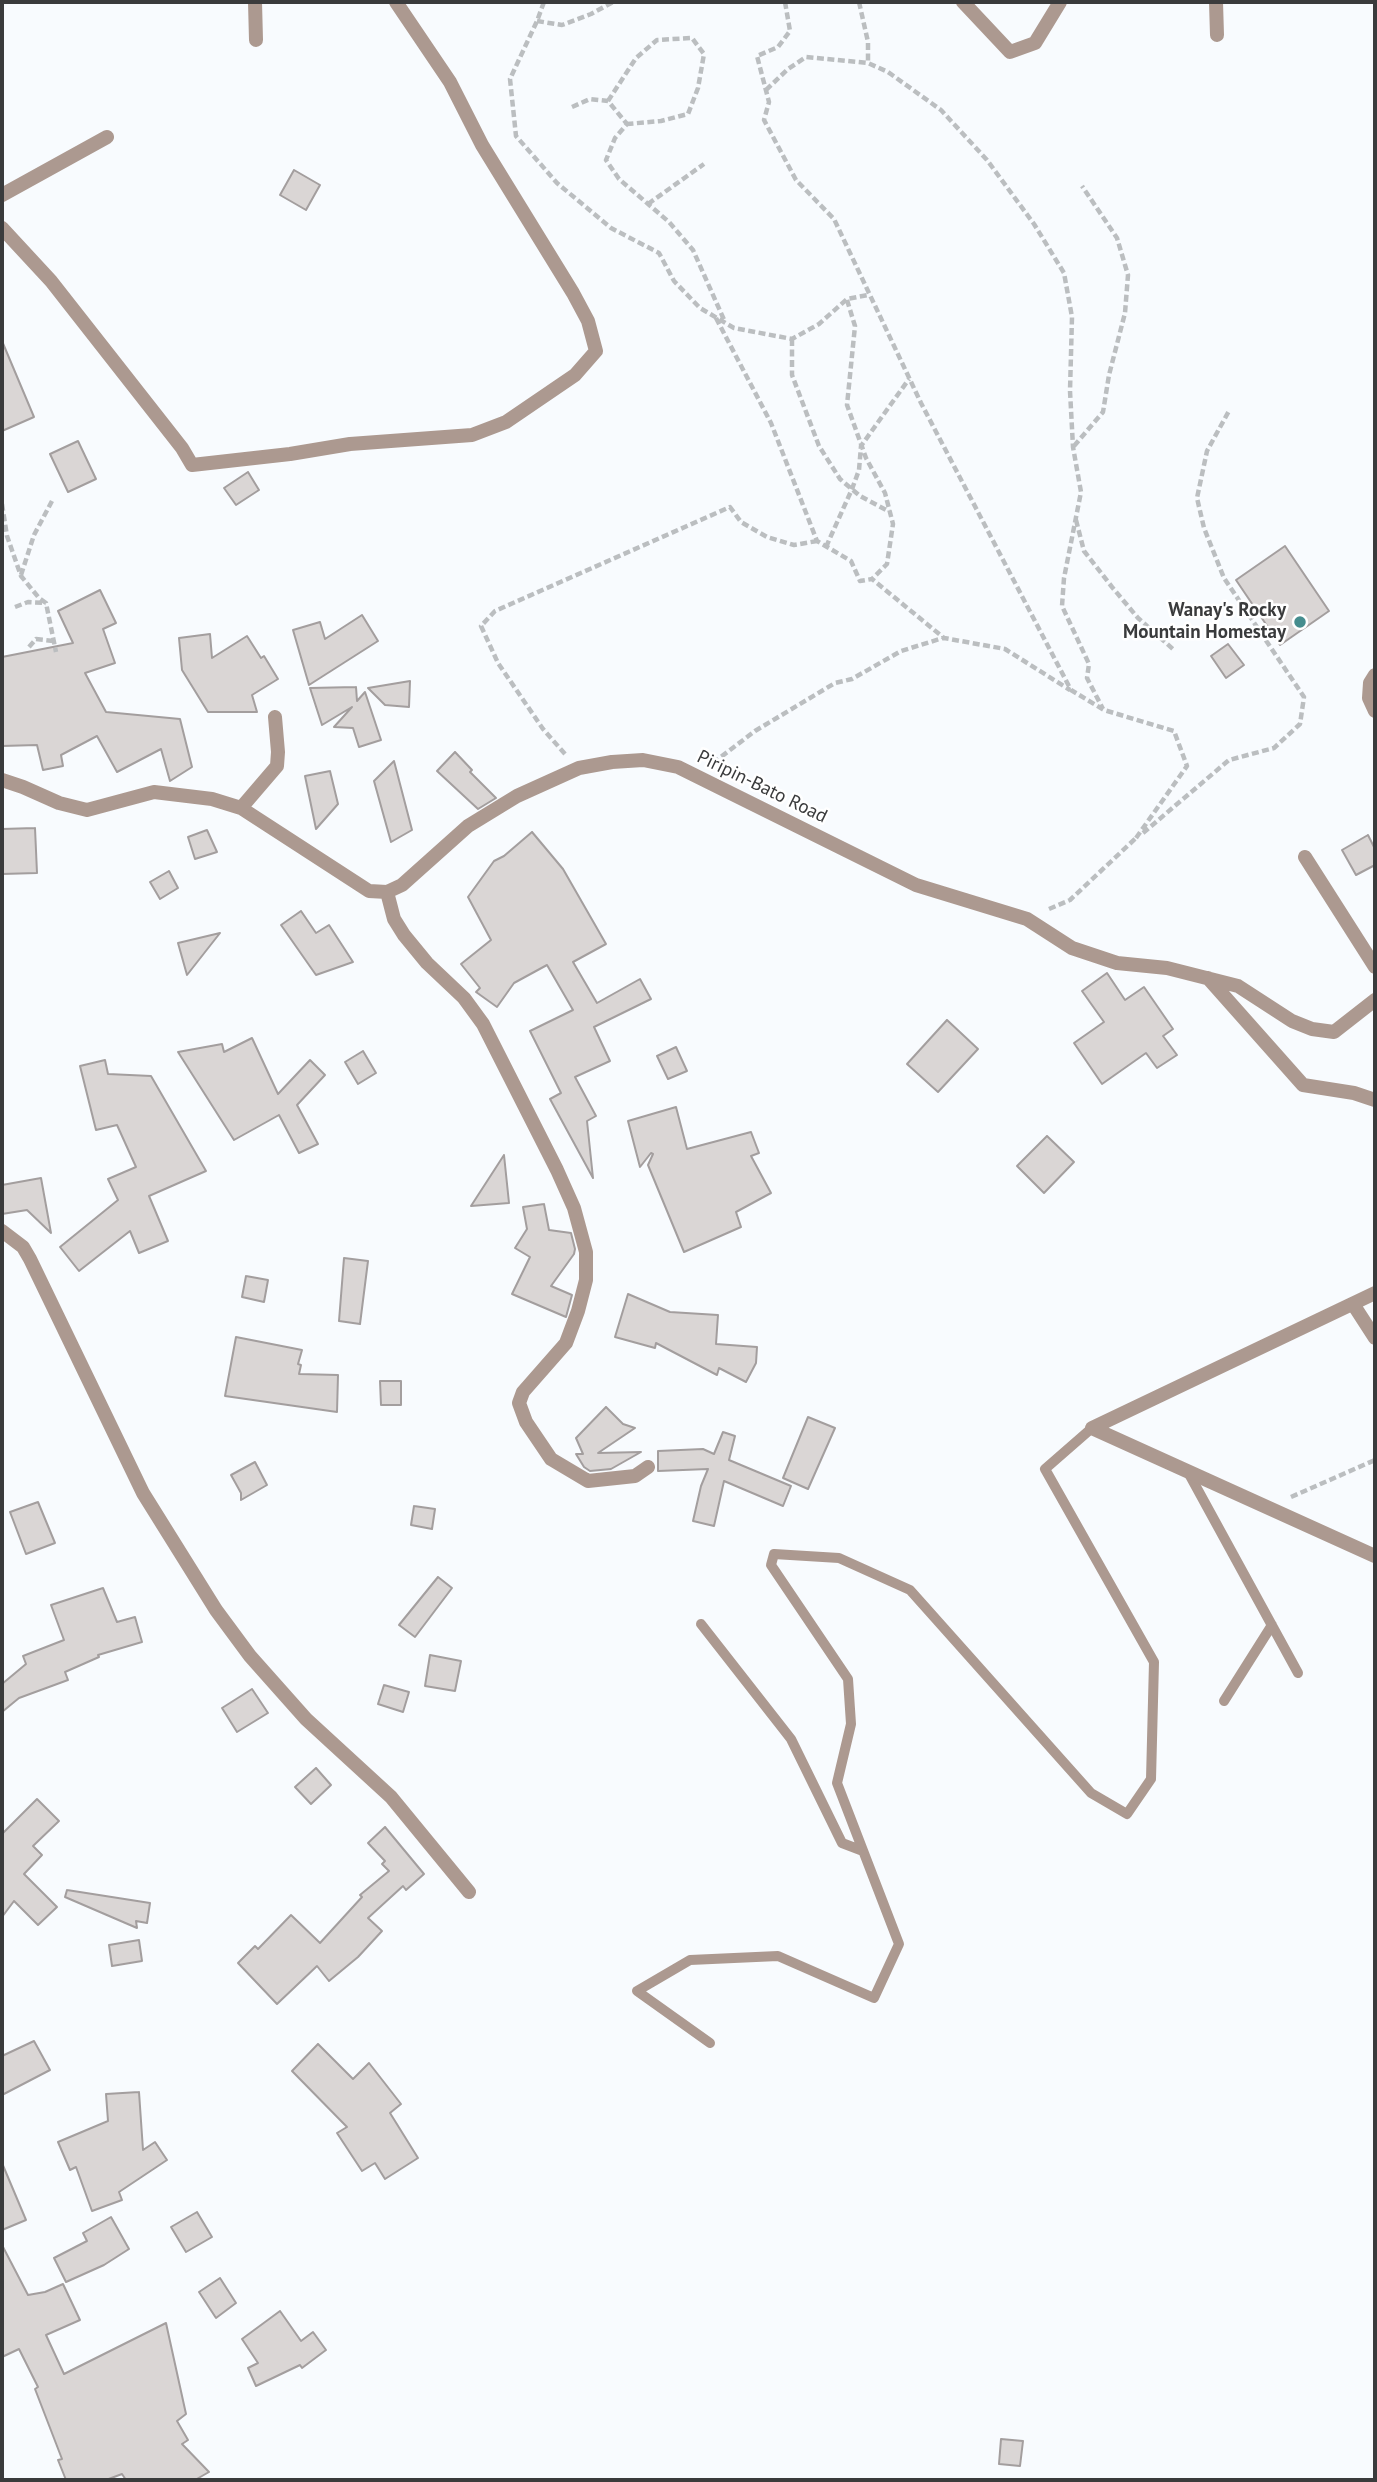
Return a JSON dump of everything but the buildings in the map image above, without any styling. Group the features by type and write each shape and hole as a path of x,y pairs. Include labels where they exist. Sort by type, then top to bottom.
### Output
{"street":[{"path":"255,2 256,40"},
{"path":"2,228 51,281 182,448 192,465 350,444 472,435 506,422 575,375 596,351 588,321 573,293 482,145 450,82 396,2"},
{"path":"965,3 1010,52 1035,43 1060,2"},
{"path":"1216,2 1217,35"},
{"path":"2,195 107,137"},
{"path":"1375,675 1370,683 1369,698 1375,711"},
{"path":"241,808 276,766 278,752 275,717"},
{"name":"Piripin-Bato Road","path":"387,892 402,885 468,826 517,796 579,768 643,760 678,766 916,885 1027,919 1072,948 1117,962 1167,968 1238,986 1292,1021 1312,1030 1334,1032 1375,1000"},
{"path":"2,780 59,803 86,810 154,792 212,799 241,808 369,891 387,892 394,919 404,935 427,964 464,998 483,1024 557,1170 574,1208 586,1252 586,1280 566,1343 523,1392 519,1403 526,1422 551,1459 588,1482 635,1476 648,1467"},
{"path":"1305,857 1375,967"},
{"path":"1208,978 1303,1086 1354,1093 1375,1100"},
{"path":"2,1231 23,1247 30,1259 143,1493 216,1610 250,1656 298,1710 391,1797 470,1892"},
{"path":"1092,1428 1375,1293"},
{"path":"1353,1304 1375,1338"},
{"path":"1092,1428 1375,1556"}],"lane":[{"path":"710,2043 637,1991 690,1960 778,1956 874,1998 899,1944 837,1783 851,1724 848,1679 771,1565 774,1554 839,1558 910,1590 1091,1793 1128,1814 1151,1779 1154,1662 1045,1469 1092,1428"},
{"path":"1188,1472 1298,1673"},
{"path":"701,1625 791,1739 842,1843 863,1851"},
{"path":"1224,1701 1272,1625"}],"path":[{"path":"544,2 510,79 516,136 557,183 611,228 659,253 674,281 700,308 734,328 792,339 818,324 847,299 868,295"},
{"path":"537,21 562,25 613,2"},
{"path":"785,2 790,31 778,47 757,56 769,102 764,120 796,180 834,219 909,379 1071,691"},
{"path":"859,2 868,42 868,63"},
{"path":"608,101 636,58 657,40 692,38 704,54 698,88 688,114 662,121 627,124 614,138 606,160 619,178 669,222 693,250 725,323"},
{"path":"766,91 788,69 806,57 868,63 888,72 941,110 986,160 1034,224 1064,273 1072,317 1070,391 1073,447 1081,492 1064,578 1062,606 1088,664 1087,678 1104,710"},
{"path":"572,107 590,99 608,101 627,124"},
{"path":"648,204 704,164"},
{"path":"1073,447 1103,412 1109,375 1125,313 1128,275 1117,238 1082,186"},
{"path":"715,317 771,423 817,541 851,561 860,581 872,579 887,564 892,524 885,493 862,446 847,405 855,326 847,299"},
{"path":"792,339 792,374 819,446 840,479 890,512"},
{"path":"826,547 859,470 862,446 909,379"},
{"path":"1027,919 1070,900 1136,838 1229,760 1274,748 1300,724 1304,697 1224,578 1199,508 1197,498 1207,451 1230,409"},
{"path":"21,576 33,534 52,501"},
{"path":"2,504 7,536 21,576 46,603 56,652"},
{"path":"579,768 543,729 498,663 481,626 495,611 730,507 741,522 767,537 794,545 817,541"},
{"path":"1075,519 1084,551 1138,618 1174,650"},
{"path":"872,579 944,638"},
{"path":"16,607 28,602 46,603"},
{"path":"697,776 755,731 835,683 852,679 901,651 944,638 1005,649 1104,710 1174,731 1187,766 1136,838"},
{"path":"29,648 36,639 54,641"},
{"path":"1268,1507 1375,1460"}],"place":[{"name":"Wanay's Rocky Mountain Homestay","path":"1300,622"}]}
